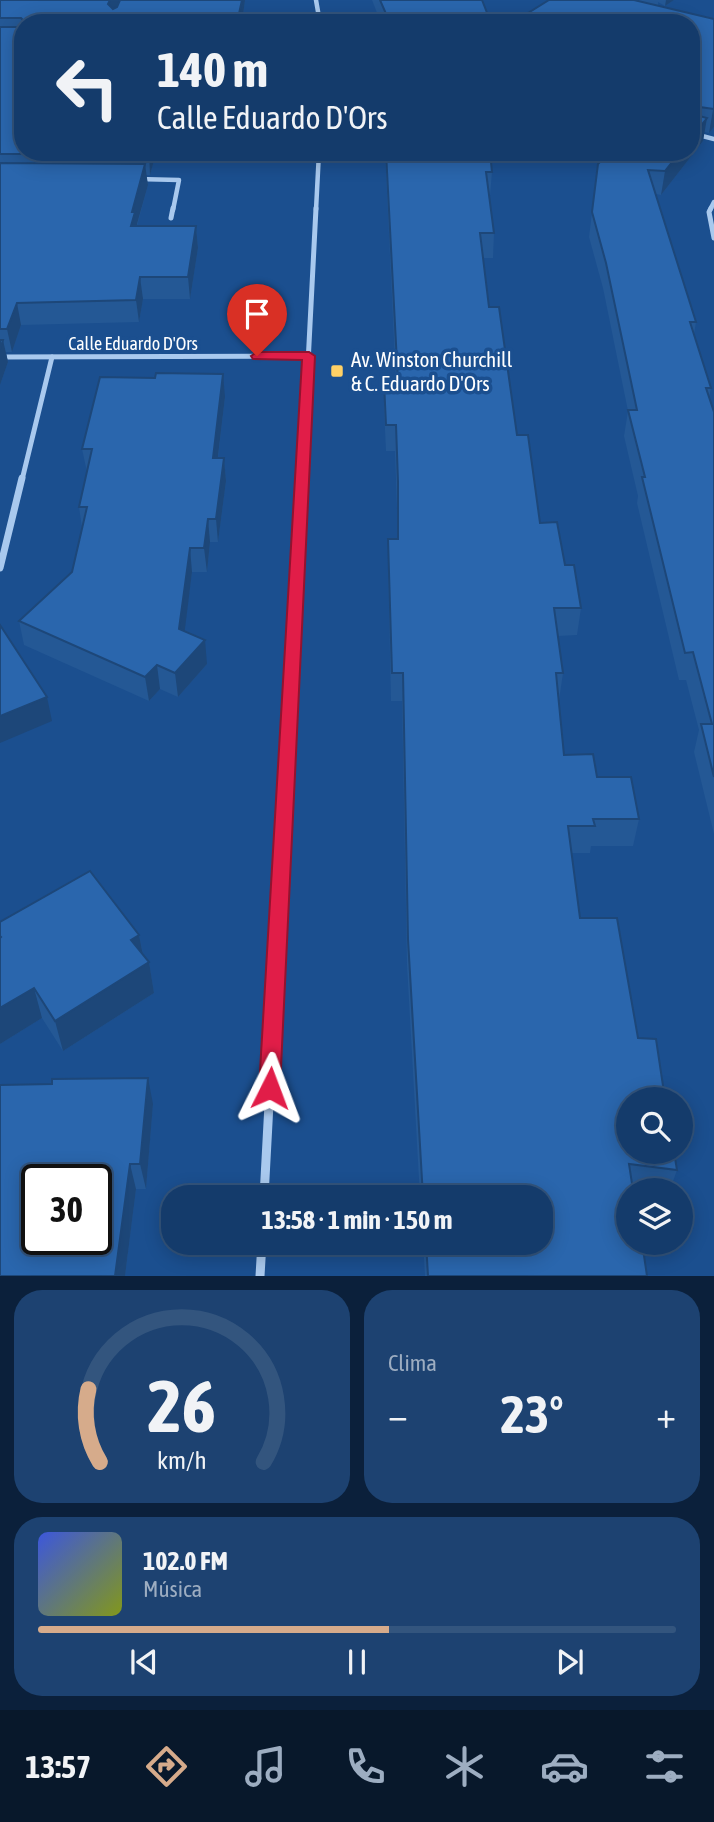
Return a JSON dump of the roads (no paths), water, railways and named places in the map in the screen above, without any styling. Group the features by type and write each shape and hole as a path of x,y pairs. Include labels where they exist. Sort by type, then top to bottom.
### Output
{"street":[{"path":"265,1185 319,161"},
{"path":"124,180 179,180 171,218"},
{"path":"714,202 709,212 714,238"},
{"name":"Calle Eduardo D'Ors","path":"0,357 309,356"},
{"path":"0,568 52,357"},
{"path":"260,1276 261,1255"}],"place":[{"name":"Av. Winston Churchill & C. Eduardo D'Ors","path":"337,371"}]}
